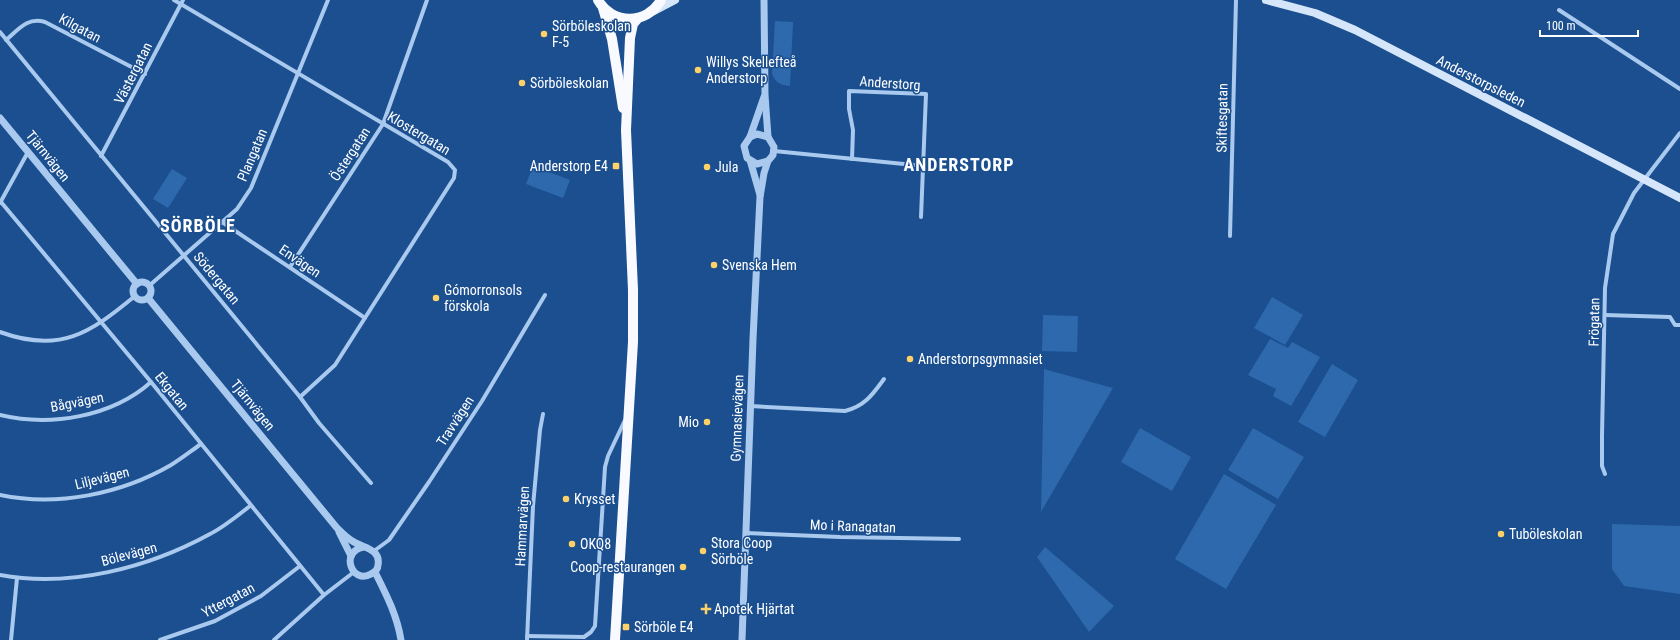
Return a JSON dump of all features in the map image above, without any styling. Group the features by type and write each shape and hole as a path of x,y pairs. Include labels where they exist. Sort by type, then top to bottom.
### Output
{"highway":[{"path":"601,4 619,18 638,18 650,13 661,0"},
{"path":"601,4 612,39 626,130"},
{"path":"615,640 633,342 634,290 626,130 630,38 633,24 638,18"}],"main road":[{"path":"650,13 675,0"},
{"name":"Anderstorpsleden","path":"1266,0 1315,13 1355,30 1680,198"}],"street":[{"name":"Klostergatan","path":"174,0 182,2 448,162 455,170 454,178 334,365 300,397"},
{"name":"Plangatan","path":"150,285 237,209 251,188 328,0"},
{"name":"Östergatan","path":"290,267 383,124 427,0"},
{"path":"764,0 765,94 768,137"},
{"name":"Skiftesgatan","path":"1230,236 1236,0"},
{"name":"Västergatan","path":"102,156 182,2"},
{"path":"1559,10 1680,89"},
{"name":"Kilgatan","path":"6,40 30,21 37,20 45,22 145,74"},
{"name":"Södergatan","path":"0,32 300,397 319,423 371,483"},
{"name":"Anderstorg","path":"852,159 853,130 849,109 849,91 926,94 921,217"},
{"path":"750,137 757,134 768,137 773,143 774,151 768,161 757,164 750,160 745,154 744,146 750,137 765,94"},
{"name":"Tjärnvägen","path":"0,118 137,284"},
{"name":"Frögatan","path":"1605,474 1602,466 1602,421 1606,280 1613,234 1634,193 1680,132"},
{"path":"774,151 924,166"},
{"path":"0,203 28,152"},
{"name":"Gymnasievägen","path":"750,160 760,197"},
{"name":"Gymnasievägen","path":"742,640 750,406 760,197 764,173 768,161"},
{"name":"Ekgatan","path":"0,203 151,382 250,506 324,595"},
{"name":"Envägen","path":"222,222 365,318"},
{"path":"141,282 150,285 150,294 148,298 143,300 135,296 133,292 137,284 141,282"},
{"name":"Travvägen","path":"374,551 391,537 428,482 482,401 546,294"},
{"path":"0,332 28,340 56,340 75,336 102,323 135,296"},
{"name":"Tjärnvägen","path":"148,298 337,528 354,542 364,547"},
{"path":"1605,315 1670,317 1675,325 1680,325"},
{"path":"750,406 846,411 856,408 864,403 884,379"},
{"name":"Bågvägen","path":"0,415 40,420 87,414 108,408 128,399 140,392 151,382"},
{"path":"527,638 584,637 591,632 594,626 605,467 608,456 629,413"},
{"name":"Hammarvägen","path":"527,638 533,506 540,430 543,414"},
{"name":"Liljevägen","path":"0,495 35,499 61,498 90,495 110,490 139,480 171,465 201,444"},
{"name":"Bölevägen","path":"0,575 17,578 65,578 135,565 181,549 212,533 250,506"},
{"name":"Tjärnvägen","path":"337,528 351,556"},
{"name":"Mo i Ranagatan","path":"746,533 840,537 959,539"},
{"path":"364,547 374,551 379,560 378,567 375,572 365,576 360,576 354,572 350,566 351,556 356,550 364,547"},
{"name":"Yttergatan","path":"160,640 215,621 260,596 300,566"},
{"path":"274,640 324,595 354,572"},
{"path":"375,572 392,609 399,628 401,640"},
{"path":"11,640 17,578"}],"shaded area":[{"path":"775,21 793,22 790,86 779,83 775,80 772,74"},
{"path":"533,166 570,180 563,198 526,184"},
{"path":"172,169 187,178 168,208 153,199"},
{"path":"1272,297 1303,315 1285,345 1254,328"},
{"path":"1043,315 1078,316 1077,352 1042,351"},
{"path":"1270,339 1288,348 1292,342 1320,357 1291,406 1273,396 1276,389 1248,375"},
{"path":"1332,364 1358,380 1325,437 1298,422"},
{"path":"1044,369 1113,388 1041,512"},
{"path":"1140,428 1191,457 1172,491 1121,462"},
{"path":"1253,428 1304,457 1278,499 1228,470"},
{"path":"1224,474 1276,505 1226,589 1175,559"},
{"path":"1612,524 1680,526 1680,594 1624,586 1612,569"},
{"path":"1045,547 1114,606 1089,632 1037,557"}],"place":[{"name":"Sörböleskolan F-5","path":"544,34"},
{"name":"Willys Skellefteå Anderstorp","path":"698,70"},
{"name":"Sörböleskolan","path":"522,83"},
{"name":"Anderstorp E4","path":"616,166"},
{"name":"Jula","path":"707,167"},
{"name":"Svenska Hem","path":"714,265"},
{"name":"Gómorronsols förskola","path":"436,298"},
{"name":"Anderstorpsgymnasiet","path":"910,359"},
{"name":"Mio","path":"707,422"},
{"name":"Krysset","path":"566,499"},
{"name":"Tuböleskolan","path":"1501,534"},
{"name":"OKQ8","path":"572,544"},
{"name":"Stora Coop Sörböle","path":"703,551"},
{"name":"Coop-restaurangen","path":"683,567"},
{"name":"Apotek Hjärtat","path":"706,609"},
{"name":"Sörböle E4","path":"626,627"}],"district":[{"name":"ANDERSTORP","path":"959,165"},
{"name":"SÖRBÖLE","path":"198,226"}]}
